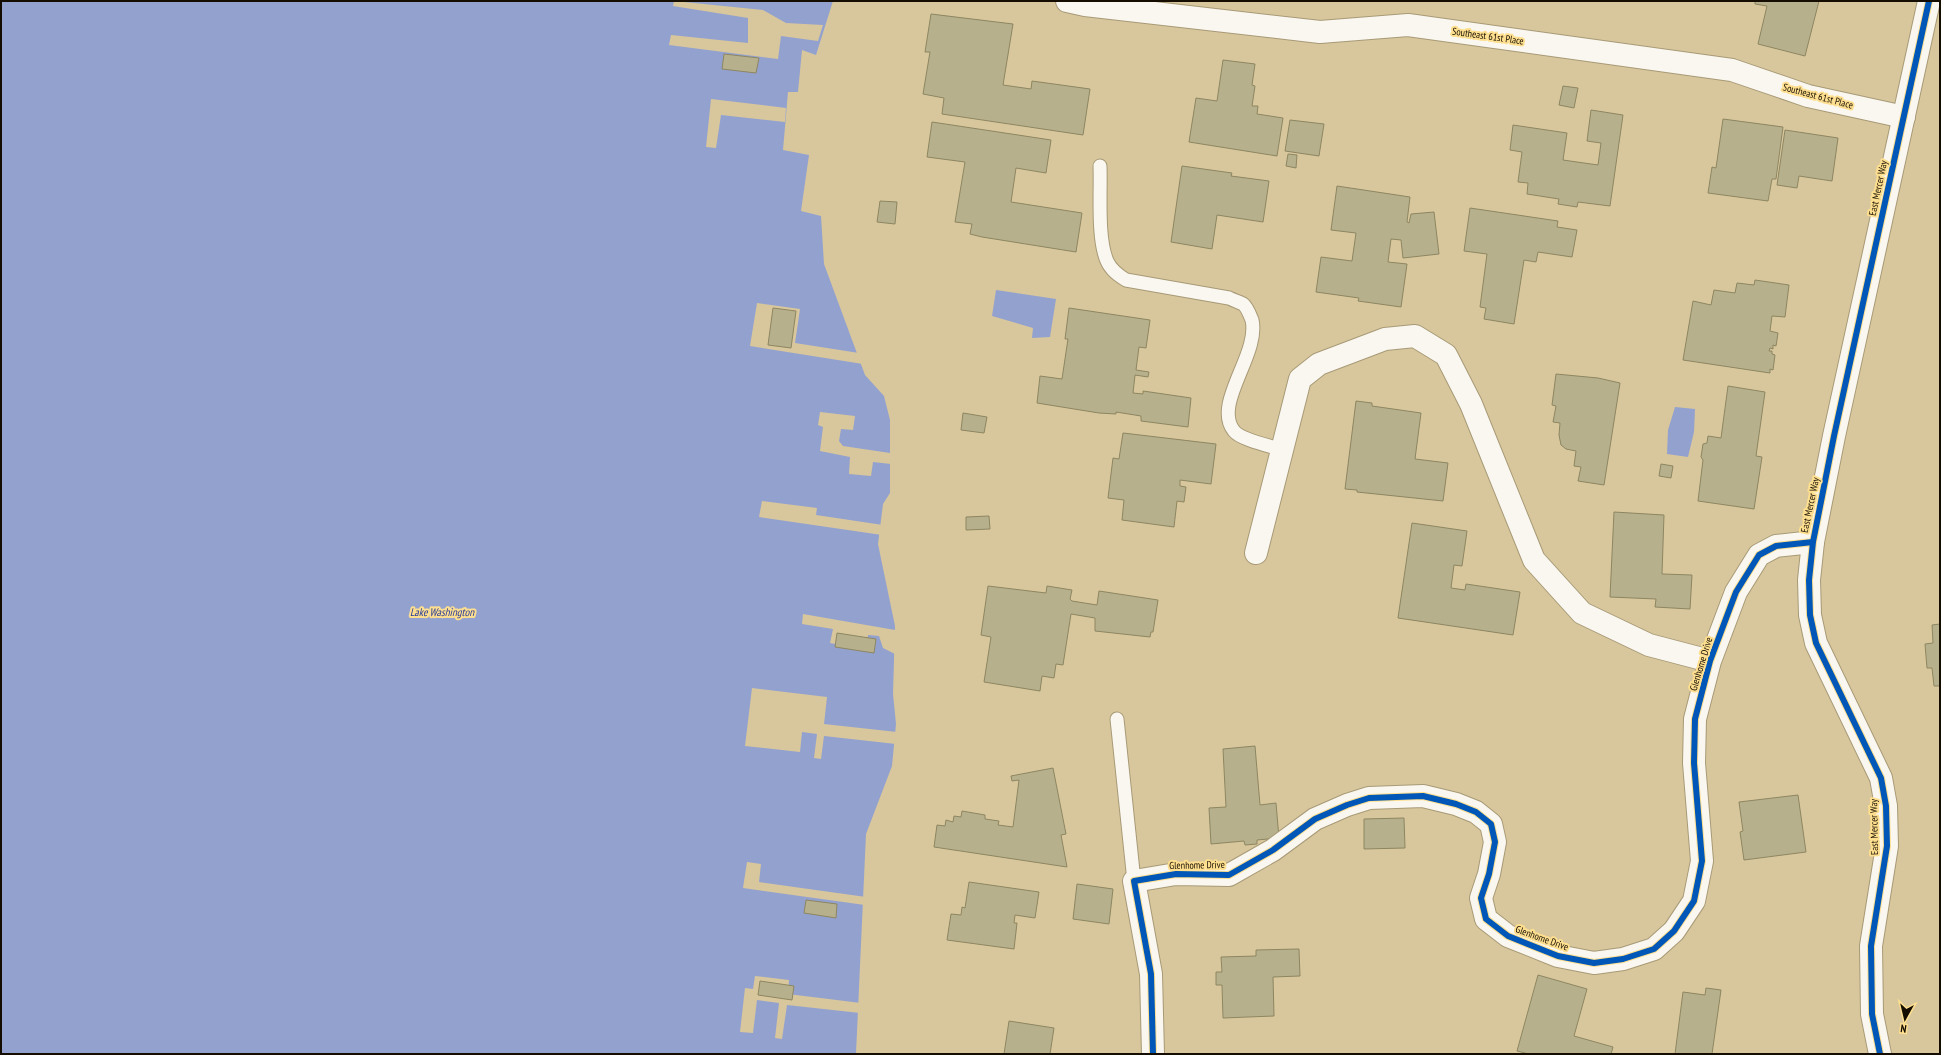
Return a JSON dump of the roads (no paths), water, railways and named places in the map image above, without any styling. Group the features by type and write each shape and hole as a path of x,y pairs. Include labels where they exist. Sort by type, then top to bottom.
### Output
{"street":[{"name":"Southeast 61st Place","path":"1067,1 1085,5 1320,32 1408,25 1463,32 1732,70 1808,96 1904,117"},
{"name":"East Mercer Way","path":"1880,1054 1872,1014 1871,946 1887,846 1886,806 1881,778 1816,643 1810,614 1809,580 1813,542 1929,1"},
{"path":"1256,553 1300,379 1319,364 1385,339 1415,336 1446,355 1471,404 1534,560 1582,613 1649,645 1710,661"},
{"name":"Glenhome Drive","path":"1134,881 1176,874 1229,875 1273,850 1315,819 1346,805 1369,798 1423,796 1456,804 1476,812 1490,824 1495,842 1489,874 1481,898 1486,919 1508,936 1558,956 1594,963 1623,959 1654,949 1674,931 1694,901 1702,861 1694,763 1695,727 1710,661 1736,592 1759,555 1776,546 1813,542"},
{"path":"1134,881 1151,974 1153,1054"}],"lane":[{"path":"1100,166 1102,244 1107,262 1115,273 1126,280 1229,298 1244,305 1254,328 1253,340 1244,367 1233,387 1230,401 1229,420 1234,432 1282,450"},
{"path":"1117,719 1134,881"}],"water":[{"name":"Lake Washington","path":"1,1 833,1 816,55 802,50 798,92 788,92 783,150 809,155 801,211 821,216 824,264 865,375 884,396 890,420 890,493 883,504 878,544 895,626 893,694 896,724 892,766 866,834 856,1054 1,1054"},
{"path":"996,290 1056,299 1050,337 1032,338 1033,328 992,316"},
{"path":"1675,407 1695,409 1694,432 1688,457 1667,454 1668,430"}]}
